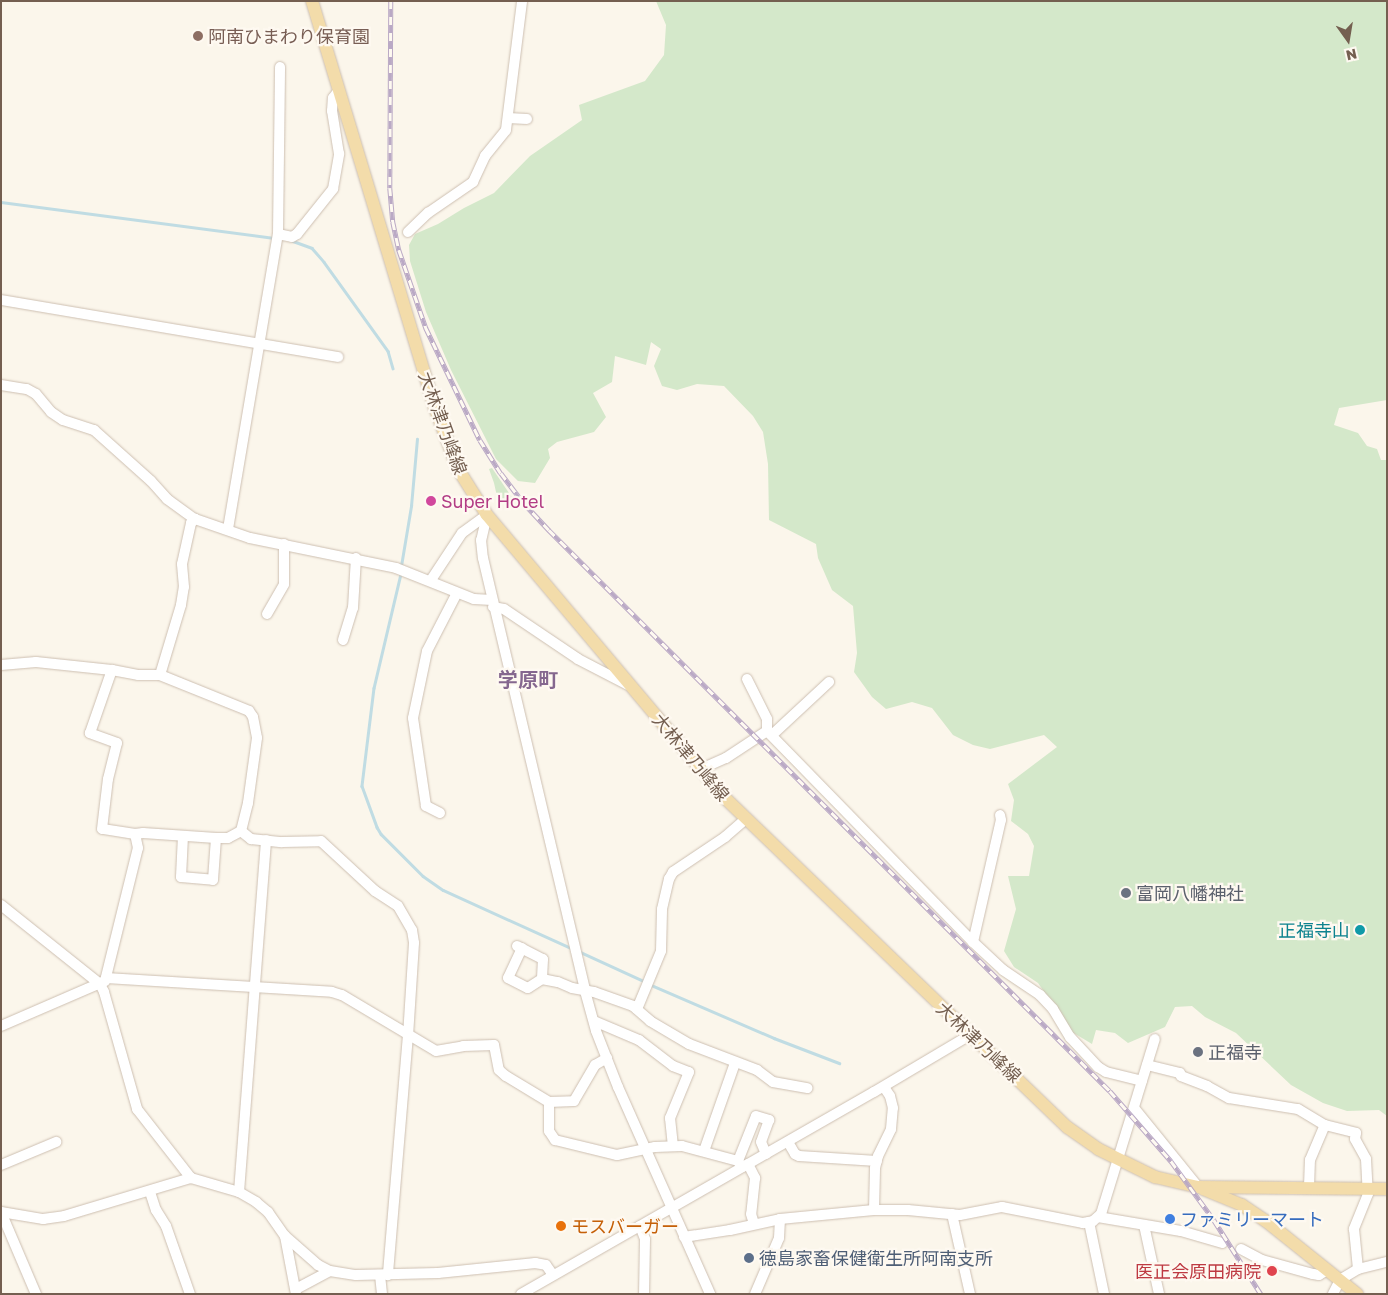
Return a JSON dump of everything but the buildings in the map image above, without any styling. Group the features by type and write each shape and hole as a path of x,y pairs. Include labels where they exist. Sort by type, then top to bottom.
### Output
{"main road":[{"name":"大林津乃峰線","path":"312,1 443,433 458,469 488,515 725,798 970,1035 1083,1140 1155,1177 1198,1187 1387,1189"},
{"path":"1198,1187 1250,1210 1357,1294"}],"street":[{"path":"408,232 428,213 473,182 485,156 506,130 522,1"},
{"path":"228,529 278,237 280,66"},
{"path":"278,237 292,237 297,234 333,189 340,154 332,111 334,98 339,90"},
{"path":"508,118 527,119"},
{"path":"1,300 338,357"},
{"path":"1,385 27,389 36,394 51,412 63,420 94,430 151,481 167,499 195,519 250,538 356,558 396,568 430,580 457,593 493,604 504,609 578,659 632,687"},
{"path":"430,580 462,533 488,515"},
{"path":"488,515 483,530 481,549 585,991 607,1058 645,1149 710,1294"},
{"path":"160,676 181,605 184,587 182,564 191,523 195,519"},
{"path":"267,614 284,584 284,544"},
{"path":"343,640 354,608 356,558"},
{"path":"440,813 426,806 413,718 427,651 457,593"},
{"path":"1,665 36,662 112,670 160,676 201,694 226,700 249,711 253,717 257,738 248,803 241,831 228,838 216,838 135,834 102,829 108,779 117,743 90,733 112,670"},
{"path":"747,678 766,719 769,733 973,942 1003,970 1040,995 1053,1009 1070,1037 1098,1067 1106,1072 1142,1081"},
{"path":"701,769 726,758 769,733 830,682"},
{"path":"973,942 996,846 1001,820 1000,815"},
{"path":"637,1009 661,951 662,909 669,878 673,872 727,836 746,819"},
{"path":"241,831 252,839 312,843 321,841 375,891 398,906 412,930 414,943 408,1035 382,1294"},
{"path":"135,834 138,848 103,981 104,992 137,1109 192,1178 239,1192 268,1212 285,1236 318,1264 330,1271 356,1275 384,1275 472,1271 535,1263 546,1265 553,1275"},
{"path":"183,836 181,878 205,880 213,880 216,838"},
{"path":"239,1192 266,840"},
{"path":"1,905 103,981"},
{"path":"542,979 544,959 520,947 508,978 528,988 542,979 594,992 637,1009 667,1032 689,1044 757,1070 773,1082 807,1088"},
{"path":"1,1026 103,981 332,992 342,995 440,1052 463,1046 494,1045 499,1070 548,1102 574,1101 595,1065 607,1058"},
{"path":"594,1021 640,1040 673,1066 689,1072 670,1118 672,1145"},
{"path":"521,1294 671,1208 743,1164 788,1142 884,1087 970,1035"},
{"path":"1104,1294 1094,1219 1134,1108 1155,1039"},
{"path":"704,1152 735,1063"},
{"path":"1147,1065 1180,1073 1181,1076 1207,1086 1229,1098 1298,1110 1325,1125 1356,1133 1355,1139 1366,1159 1368,1188 1367,1197 1354,1229 1358,1269"},
{"path":"874,1210 877,1161 891,1129 892,1103 884,1087"},
{"path":"548,1102 549,1131 554,1140 617,1155 672,1145 704,1152 743,1164 754,1178 751,1214 754,1224"},
{"path":"1134,1108 1198,1187"},
{"path":"743,1164 756,1116 769,1120 761,1142 766,1154"},
{"path":"1309,1187 1310,1160 1325,1125"},
{"path":"1,1165 56,1142"},
{"path":"788,1142 792,1151 799,1156 877,1161"},
{"path":"1,1212 43,1219 64,1216 192,1178"},
{"path":"150,1192 156,1210 166,1226 190,1294"},
{"path":"684,1237 730,1230 780,1219 874,1210 908,1210 952,1214 973,1213 1002,1207 1083,1223 1094,1219 1144,1225 1222,1243"},
{"path":"1,1212 36,1294"},
{"path":"952,1214 970,1294"},
{"path":"755,1294 779,1238 780,1219"},
{"path":"1144,1225 1159,1294"},
{"path":"640,1226 645,1239 644,1294"},
{"path":"285,1236 296,1291 330,1271"},
{"path":"1241,1249 1262,1260 1313,1274 1319,1275 1327,1270"},
{"path":"1333,1294 1340,1280 1358,1269 1387,1262"}],"green space":[{"path":"656,1 1387,1 1387,400 1339,408 1334,425 1358,433 1367,446 1377,449 1381,460 1387,460 1387,1116 1379,1110 1347,1111 1323,1103 1291,1085 1236,1033 1205,1017 1192,1006 1175,1007 1165,1027 1128,1043 1115,1033 1096,1030 1092,1044 1072,1032 1038,983 1014,967 1004,951 1016,909 1008,876 1029,876 1034,846 1028,834 1011,821 1014,800 1008,784 1057,747 1044,735 990,749 973,745 953,735 932,708 912,702 886,709 872,697 854,672 857,653 853,606 832,590 818,558 816,544 769,520 768,464 763,432 753,416 724,386 697,384 677,390 662,386 654,366 661,349 651,342 646,365 615,356 612,382 593,393 606,417 594,432 557,442 548,449 550,458 535,483 518,481 496,459 451,370 426,312 410,261 409,245 415,234 438,224 494,193 530,156 582,120 579,105 645,81 664,55 666,25"},
{"path":"492,468 513,499 507,503 503,504 498,501 489,469"}],"waterway":[{"path":"1,202 276,238"},
{"path":"293,241 312,248 324,262 388,351 393,368"},
{"path":"401,566 411,506 417,439"},
{"path":"401,574 374,688 362,786 377,827 381,834 423,876 443,890 571,948"},
{"path":"578,951 646,982"},
{"path":"651,985 774,1038 839,1063"}],"railway":[{"path":"391,1 390,188 393,222 399,250 426,328 480,440 501,473 522,501 549,530 1110,1091 1171,1161 1214,1220 1261,1294"}],"place":[{"name":"阿南ひまわり保育園","path":"198,36"},
{"name":"Super Hotel","path":"431,501"},
{"name":"富岡八幡神社","path":"1126,893"},
{"name":"正福寺山","path":"1360,930"},
{"name":"正福寺","path":"1198,1052"},
{"name":"ファミリーマート","path":"1170,1219"},
{"name":"モスバーガー","path":"561,1226"},
{"name":"徳島家畜保健衛生所阿南支所","path":"749,1258"},
{"name":"医正会原田病院","path":"1272,1271"}],"district":[{"name":"学原町","path":"528,679"}]}
